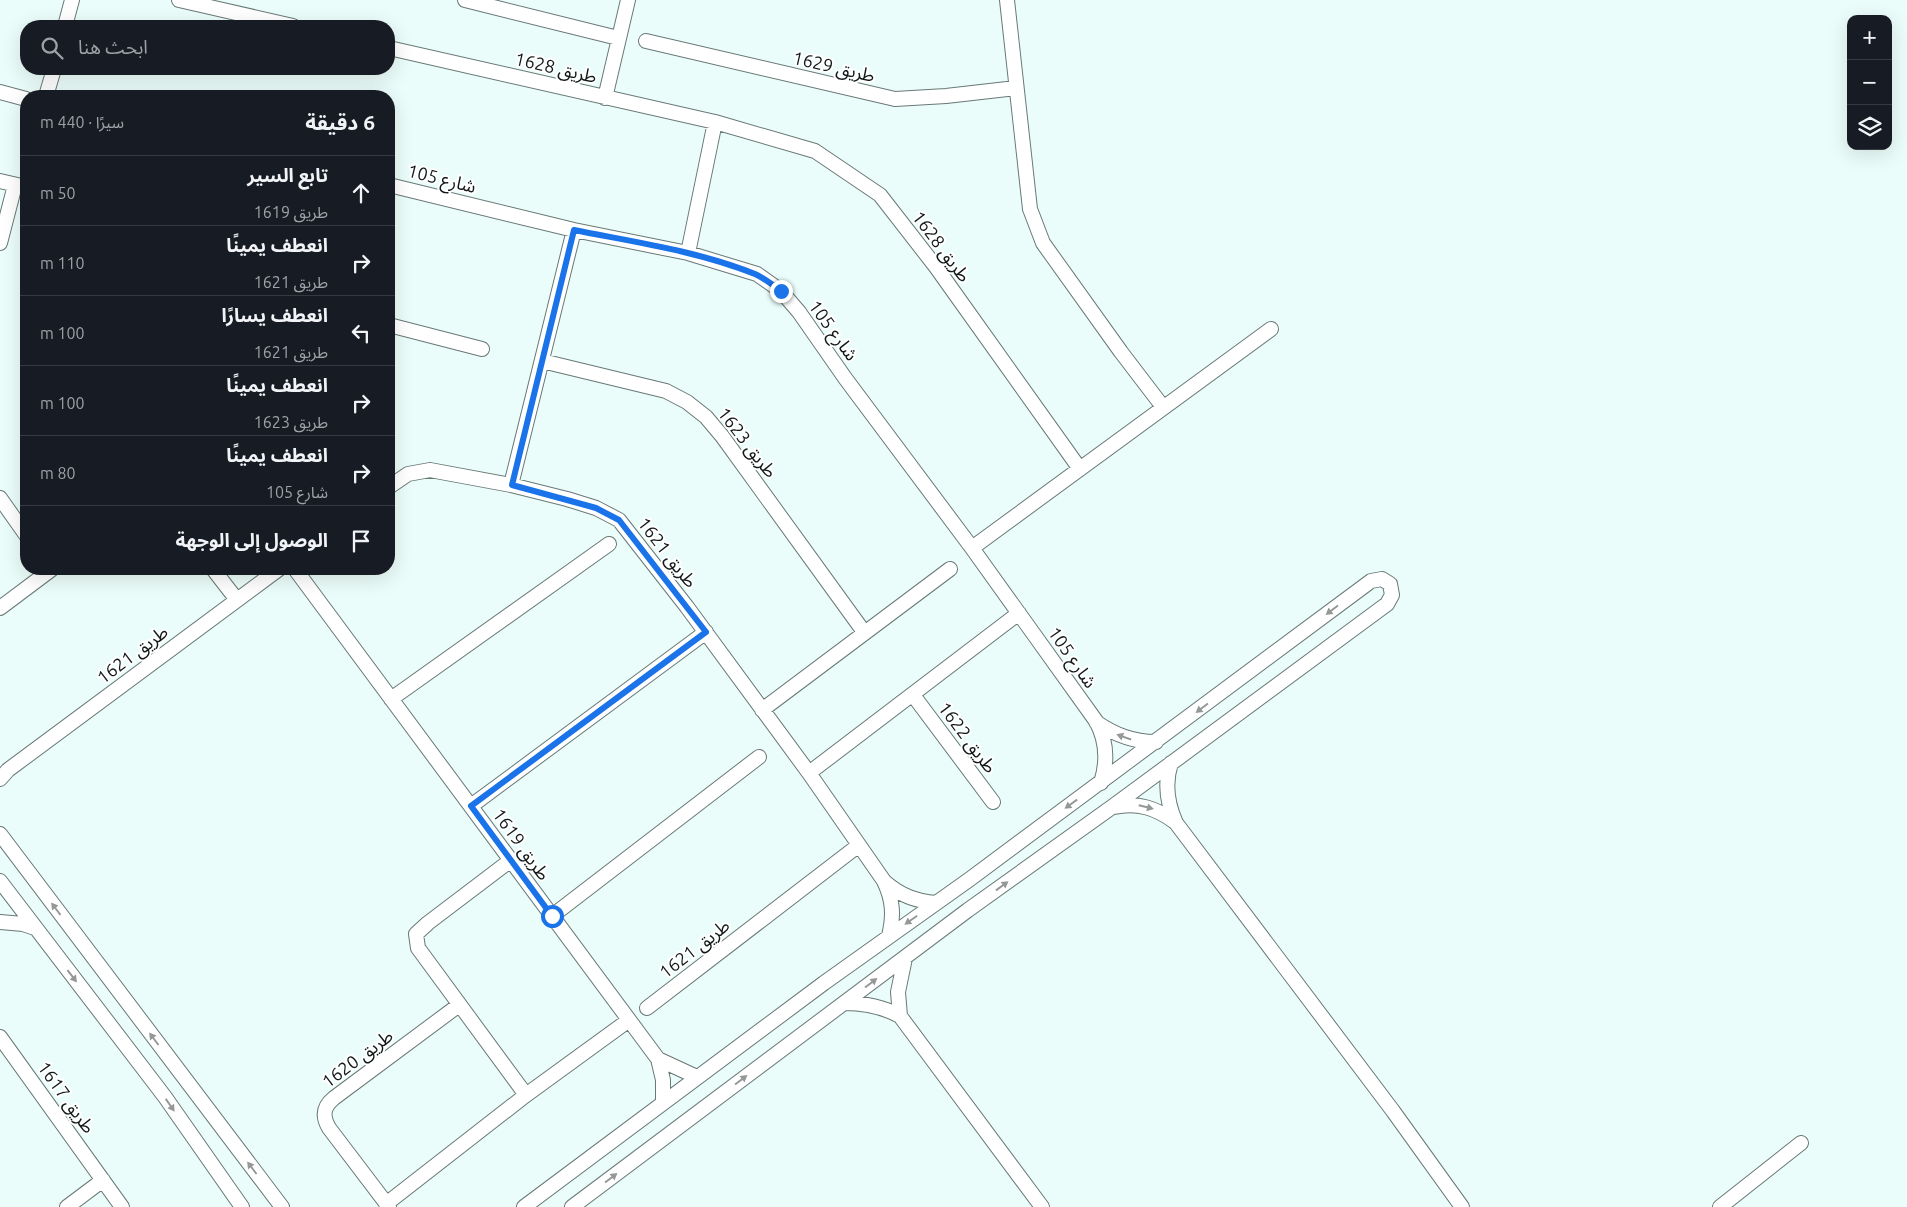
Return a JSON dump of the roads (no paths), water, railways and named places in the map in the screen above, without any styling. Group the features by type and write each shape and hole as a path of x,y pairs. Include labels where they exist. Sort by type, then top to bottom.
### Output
{"street":[{"path":"67,20 72,0"},
{"path":"179,0 267,20"},
{"path":"465,0 618,38"},
{"path":"605,98 628,0"},
{"path":"1006,0 1030,209 1043,243 1163,407"},
{"name":"طريق 1629","path":"646,41 895,100 1016,88"},
{"name":"طريق 1628","path":"395,49 715,122 815,151 880,195 936,267 1080,469"},
{"path":"48,90 52,75"},
{"path":"0,92 20,97"},
{"path":"688,253 715,122"},
{"path":"0,181 20,186"},
{"name":"شارع 105","path":"395,186 574,230 688,253 757,274 781,291 799,312 845,378 972,548 1096,721 1101,730 1106,751 1106,762 1100,783"},
{"path":"0,243 20,189"},
{"path":"512,485 574,230"},
{"path":"395,327 482,349"},
{"path":"972,548 1271,329"},
{"name":"طريق 1623","path":"542,361 666,391 688,402 706,417 722,436 864,632"},
{"name":"طريق 1621","path":"395,483 408,474 430,470 512,485 596,508 619,520 706,632 809,773 884,881 890,894 893,908 893,922 889,936"},
{"path":"0,498 20,527"},
{"path":"391,698 609,544"},
{"path":"762,710 950,568"},
{"path":"0,608 44,575"},
{"path":"218,575 237,600"},
{"name":"طريق 1621","path":"3,774 271,575"},
{"name":"طريق 1619","path":"299,575 658,1059 663,1080 663,1102"},
{"path":"524,1207 663,1102 1156,742 1371,581 1382,579 1390,584 1392,595 1386,604 1112,807 968,910 572,1207"},
{"name":"طريق 1622","path":"809,773 1019,614"},
{"path":"471,806 706,632"},
{"name":"طريق 1622","path":"913,695 993,802"},
{"name":"شارع 105","path":"1096,721 1124,737 1145,742 1156,742"},
{"path":"552,916 759,757"},
{"path":"1171,763 1167,774 1166,787 1176,823 1394,1111 1462,1207"},
{"path":"1112,807 1126,804 1153,808 1176,823"},
{"path":"0,834 282,1207"},
{"name":"طريق 1621","path":"647,1008 859,845"},
{"path":"510,860 416,934 418,948 526,1095"},
{"path":"0,881 165,1097 242,1207"},
{"name":"طريق 1621","path":"884,881 895,891 908,898 936,903"},
{"path":"0,922 23,924 35,928"},
{"path":"900,1016 899,981 904,958"},
{"path":"845,1003 868,1004 900,1016 1042,1207"},
{"name":"طريق 1620","path":"459,1005 334,1098 327,1104 324,1112 324,1120 328,1128 388,1205 526,1095 629,1020"},
{"name":"طريق 1617","path":"0,1036 122,1207"},
{"name":"طريق 1619","path":"658,1059 697,1077"},
{"path":"1720,1207 1801,1142"},
{"path":"67,1207 103,1180"}]}
